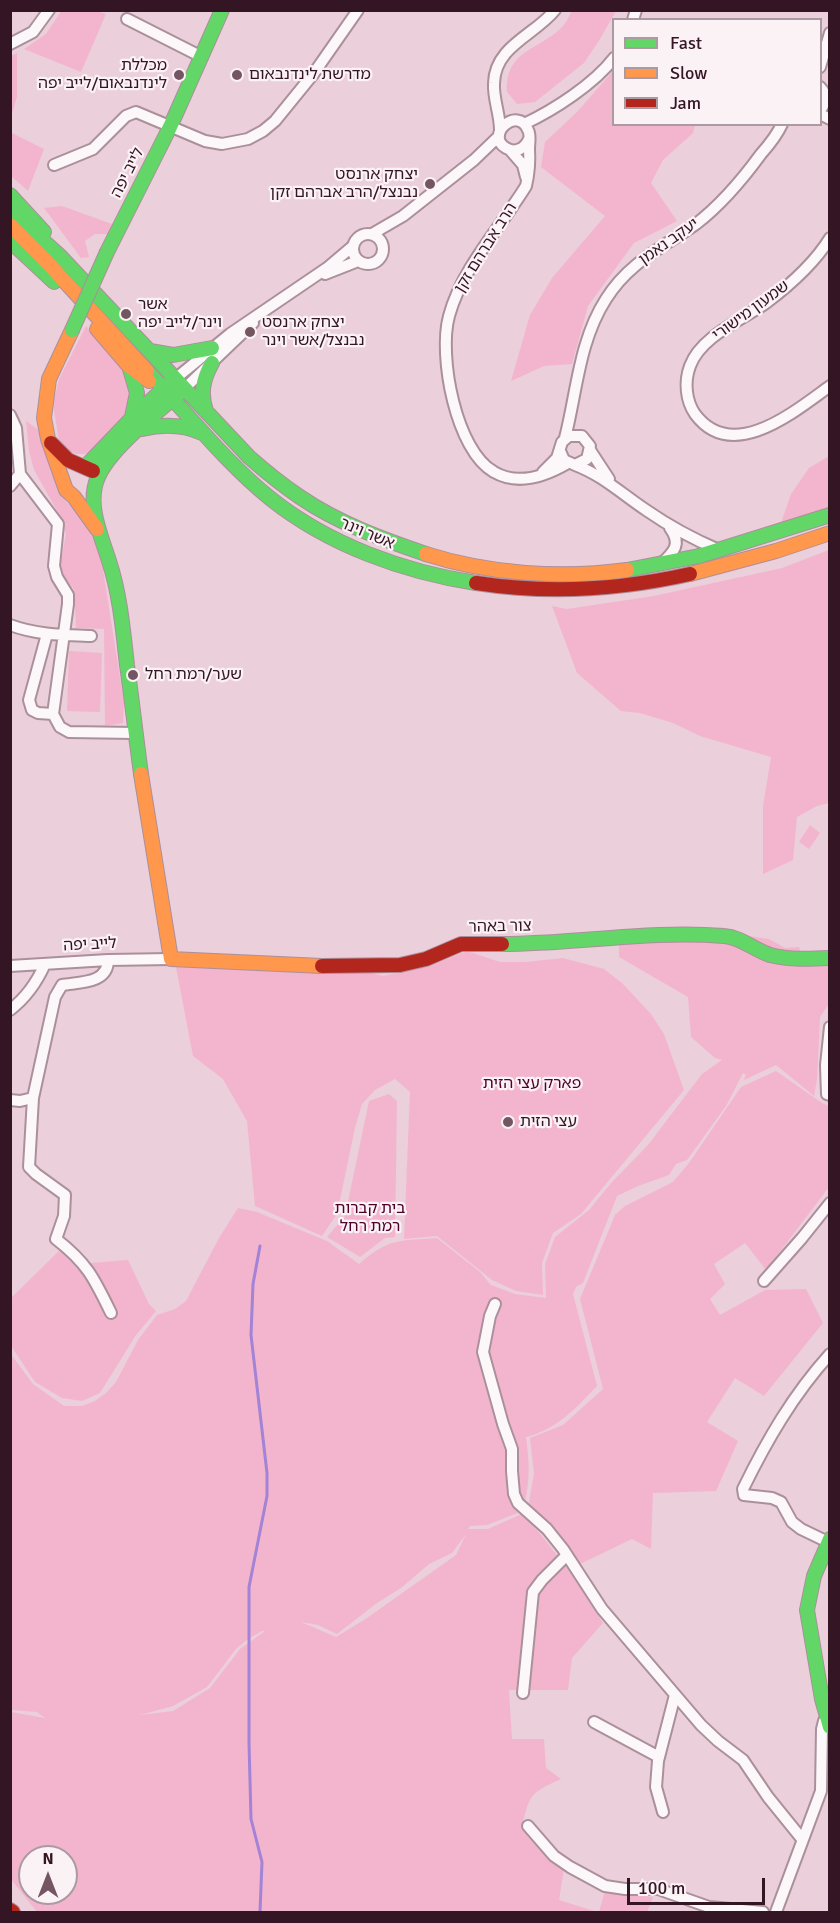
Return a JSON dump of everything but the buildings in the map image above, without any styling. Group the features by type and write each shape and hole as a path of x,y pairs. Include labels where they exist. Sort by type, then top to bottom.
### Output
{"main road":[{"name":"לייב יפה","path":"64,484 48,439 44,418 49,379 107,252 170,127 222,10"},
{"path":"10,195 39,226 60,256"},
{"name":"אשר וינר","path":"10,211 60,256 147,350 208,436 269,497 295,517 324,534 363,552 459,582 490,587 554,591 618,588 705,573 830,533"},
{"name":"אשר וינר","path":"10,225 174,389 209,416 249,458 306,501 375,536 408,549 474,566 529,572 595,573 661,564 719,550 830,515"},
{"path":"10,241 65,294 128,365 147,381 174,389"},
{"path":"147,350 157,354 177,355 212,348"},
{"path":"209,416 203,404 201,392 203,381 212,363"},
{"path":"74,497 87,497 136,424 137,387 128,365"},
{"path":"102,539 74,497 66,490 65,474 81,466 136,424 174,389"},
{"path":"136,424 176,425 208,436"},
{"path":"48,439 60,453 93,471 96,513 113,573 126,654 135,733 171,959"},
{"name":"צור באהר","path":"171,959 297,966 400,965 426,959 461,944 517,944 670,934 728,936 768,954 791,959 830,958"},
{"path":"829,1540 814,1575 807,1610 822,1699 829,1722"}],"street":[{"path":"10,44 33,32 49,10"},
{"path":"54,165 93,149 126,116 136,112 205,141 222,144 248,139 275,121 314,73 358,10"},
{"path":"527,182 523,165 502,145 494,84 501,60 517,42 548,20 555,10"},
{"path":"128,19 202,57"},
{"path":"822,60 830,33"},
{"path":"474,160 508,149 524,148 548,112 596,76 612,60"},
{"path":"822,88 824,90 824,107 830,119"},
{"path":"496,96 530,137"},
{"path":"174,389 212,348 307,282 353,246 362,235 372,234 404,216 474,160 500,133 507,122 519,122 548,112"},
{"name":"יעקב נאמן","path":"565,438 577,375 589,334 596,315 615,285 638,262 714,209 740,182 783,127"},
{"name":"הרב אברהם זקן","path":"530,137 530,172 527,182 458,290 448,320 446,366 453,399 473,450 480,461 496,474 526,479 572,464"},
{"path":"382,245 404,216"},
{"path":"353,246 353,255 358,261 368,265 377,262 382,255 382,245 372,234"},
{"name":"שמעון מישורי","path":"830,238 813,261 783,290 700,350 690,365 686,380 690,403 701,422 713,430 728,435 745,435 764,429 830,386"},
{"path":"307,282 358,261"},
{"path":"174,389 212,363 267,308"},
{"name":"יעקב נאמן","path":"573,401 576,425 582,436"},
{"path":"10,415 16,428 20,474 58,524 54,566 57,578 68,595 53,714 60,727 69,732 135,733"},
{"path":"617,488 603,473 588,442 582,436 573,434 565,438 560,446 561,456 572,464 599,476 666,523 719,550"},
{"path":"572,464 587,459 590,450"},
{"path":"538,476 550,467 560,451"},
{"path":"10,486 20,474"},
{"path":"661,564 671,555 677,545 676,537 666,523"},
{"path":"10,625 47,634 91,636"},
{"path":"47,634 29,700 32,710 38,713 53,714"},
{"name":"לייב יפה","path":"10,966 171,959"},
{"path":"108,960 108,967 103,975 92,981 62,985 55,997 33,1098 30,1167 65,1195 64,1216 56,1239 88,1268 111,1313"},
{"path":"10,1010 31,990 45,964"},
{"path":"830,1027 826,1065 827,1094 830,1095"},
{"path":"10,1100 20,1101 33,1098"},
{"path":"764,1281 830,1203"},
{"path":"495,1304 490,1316 483,1352 512,1449 514,1494 518,1503 547,1529 602,1609 675,1695 718,1741 743,1760 768,1797 802,1839"},
{"path":"829,1540 801,1529 792,1522 781,1502 772,1498 744,1495 743,1489 767,1440 801,1388 830,1354"},
{"path":"523,1693 533,1592 567,1556"},
{"path":"663,1812 656,1787 659,1757 675,1695"},
{"path":"594,1722 659,1757"},
{"path":"776,1912 821,1791 822,1729 823,1723 829,1722"},
{"path":"528,1826 554,1856 605,1886 625,1889 658,1889 709,1907 763,1912"}],"green space":[{"path":"62,10 97,11 106,14 81,72 24,49 46,34"},
{"path":"572,11 616,11 584,63 535,102 517,104 507,92 511,68 517,59 562,27"},
{"path":"17,53 17,97 11,117 11,56"},
{"path":"612,72 612,126 695,126 693,133 663,160 651,183 677,221 634,243 588,306 572,364 544,366 511,381 530,315 552,278 605,216 541,167 545,142 577,112"},
{"path":"10,132 44,149 28,191 11,176"},
{"path":"62,206 112,224 108,234 95,234 85,241 89,257 81,258 44,208"},
{"path":"86,326 128,374 133,386 130,411 95,450 77,454 67,451 59,441 53,404 59,379"},
{"path":"26,421 39,430 51,472 64,499 91,529 100,550 124,703 123,723 105,726 104,629 76,628 74,589 60,566 66,534 60,516 34,470 29,451"},
{"path":"829,456 829,507 781,523 791,494 809,468"},
{"path":"829,550 829,803 817,806 797,817 793,860 763,874 763,806 771,757 700,736 673,723 640,713 621,711 577,673 552,606 567,609 654,596 782,568"},
{"path":"69,651 102,653 100,712 67,711"},
{"path":"810,825 820,833 809,849 799,842"},
{"path":"721,932 769,939 785,948 799,947 804,959 811,959 829,967 829,1004 820,1017 814,1096 776,1065 744,1080 746,1075 743,1073 726,1106 687,1160 676,1164 669,1175 617,1196 583,1283 576,1287 573,1294 597,1386 556,1424 526,1437 529,1474 523,1511 487,1525 470,1526 468,1529 488,1529 524,1513 570,1572 603,1623 572,1658 568,1690 509,1690 512,1739 544,1739 546,1768 561,1779 533,1796 527,1807 522,1826 531,1840 564,1869 559,1900 597,1912 37,1912 31,1905 78,1905 78,1845 18,1845 18,1888 10,1878 11,1712 45,1718 37,1712 11,1710 10,1353 33,1384 64,1406 82,1406 95,1401 116,1382 138,1340 157,1315 175,1309 186,1301 219,1238 238,1208 257,1212 327,1241 359,1264 378,1249 395,1242 437,1238 480,1272 491,1285 515,1294 546,1298 545,1264 555,1237 589,1210 648,1145 702,1074 722,1060 715,1058 691,1037 688,997 619,957 619,935","holes":["466,1534 456,1555 367,1618 336,1637 301,1622 318,1625 337,1634 377,1603 401,1588 429,1564 452,1553","265,1631 240,1649 210,1688 173,1711 140,1715 173,1706 207,1687 236,1649"]},
{"name":"פארק עצי הזית","path":"467,951 500,962 563,958 604,969 622,983 651,1014 664,1034 684,1090 581,1214 553,1233 542,1263 543,1295 516,1291 492,1280 437,1236 404,1239 410,1092 395,1079 375,1090 362,1104 337,1214 322,1236 255,1206 247,1121 223,1079 193,1056 175,962 349,967 383,976 427,967"},
{"path":"776,1071 829,1106 829,1187 766,1270 745,1243 714,1264 725,1284 710,1299 720,1315 765,1290 806,1289 823,1323 764,1396 735,1378 707,1422 738,1441 716,1491 653,1493 651,1549 632,1539 580,1564 558,1534 528,1507 534,1474 530,1438 563,1425 603,1389 580,1299 615,1215 625,1206 673,1182 689,1163 741,1087"},
{"name":"בית קברות רמת רחל","path":"389,1094 397,1101 395,1237 385,1238 360,1257 327,1237 345,1216 369,1101"},
{"path":"61,1249 79,1264 128,1260 149,1304 156,1311 136,1335 100,1393 82,1401 62,1398 35,1382 11,1346 10,1299"},
{"path":"605,1891 653,1897 647,1912 599,1912"}],"waterway":[{"path":"260,1246 253,1284 251,1335 267,1473 267,1496 249,1587 251,1819 262,1862 260,1912"}],"traffic: fast":[{"path":"107,252 170,127 222,10"},
{"path":"10,195 44,232"},
{"path":"10,211 60,256 249,457 267,473 300,497 345,523 426,554"},
{"path":"10,241 54,282"},
{"path":"72,330 107,252"},
{"path":"150,351 173,355 212,348"},
{"path":"206,411 203,386 212,363"},
{"path":"130,369 137,393 132,417"},
{"path":"147,371 254,485 317,530 342,543 395,564 476,583"},
{"path":"86,466 132,418 170,383"},
{"path":"141,774 121,612 113,574 96,519 95,487 98,477 113,454 136,430 184,389"},
{"path":"142,429 172,426 202,433"},
{"path":"627,570 699,556 830,515"},
{"path":"502,944 668,935 724,936 742,941 764,953 778,957 830,958"},
{"path":"830,1539 814,1576 807,1610 822,1699 830,1727"}],"traffic: slow":[{"path":"10,225 147,371"},
{"path":"97,329 128,365 149,381"},
{"path":"72,330 49,379 44,418 48,439 66,490 74,497 97,529"},
{"path":"690,574 776,551 830,533"},
{"path":"426,554 475,566 525,573 577,574 627,570"},
{"path":"141,774 171,959 322,966"}],"traffic: jam":[{"path":"51,443 68,460 93,471"},
{"path":"476,583 529,588 583,589 637,584 690,574"},
{"path":"322,966 400,965 426,959 461,944 502,944"}],"place":[{"name":"מכללת לינדנבאום/לייב יפה","path":"179,75"},
{"name":"מדרשת לינדנבאום","path":"237,75"},
{"name":"יצחק ארנסט נבנצל/הרב אברהם זקן","path":"430,184"},
{"name":"אשר וינר/לייב יפה","path":"126,314"},
{"name":"יצחק ארנסט נבנצל/אשר וינר","path":"250,332"},
{"name":"שער/רמת רחל","path":"133,675"},
{"name":"עצי הזית","path":"508,1122"}]}
